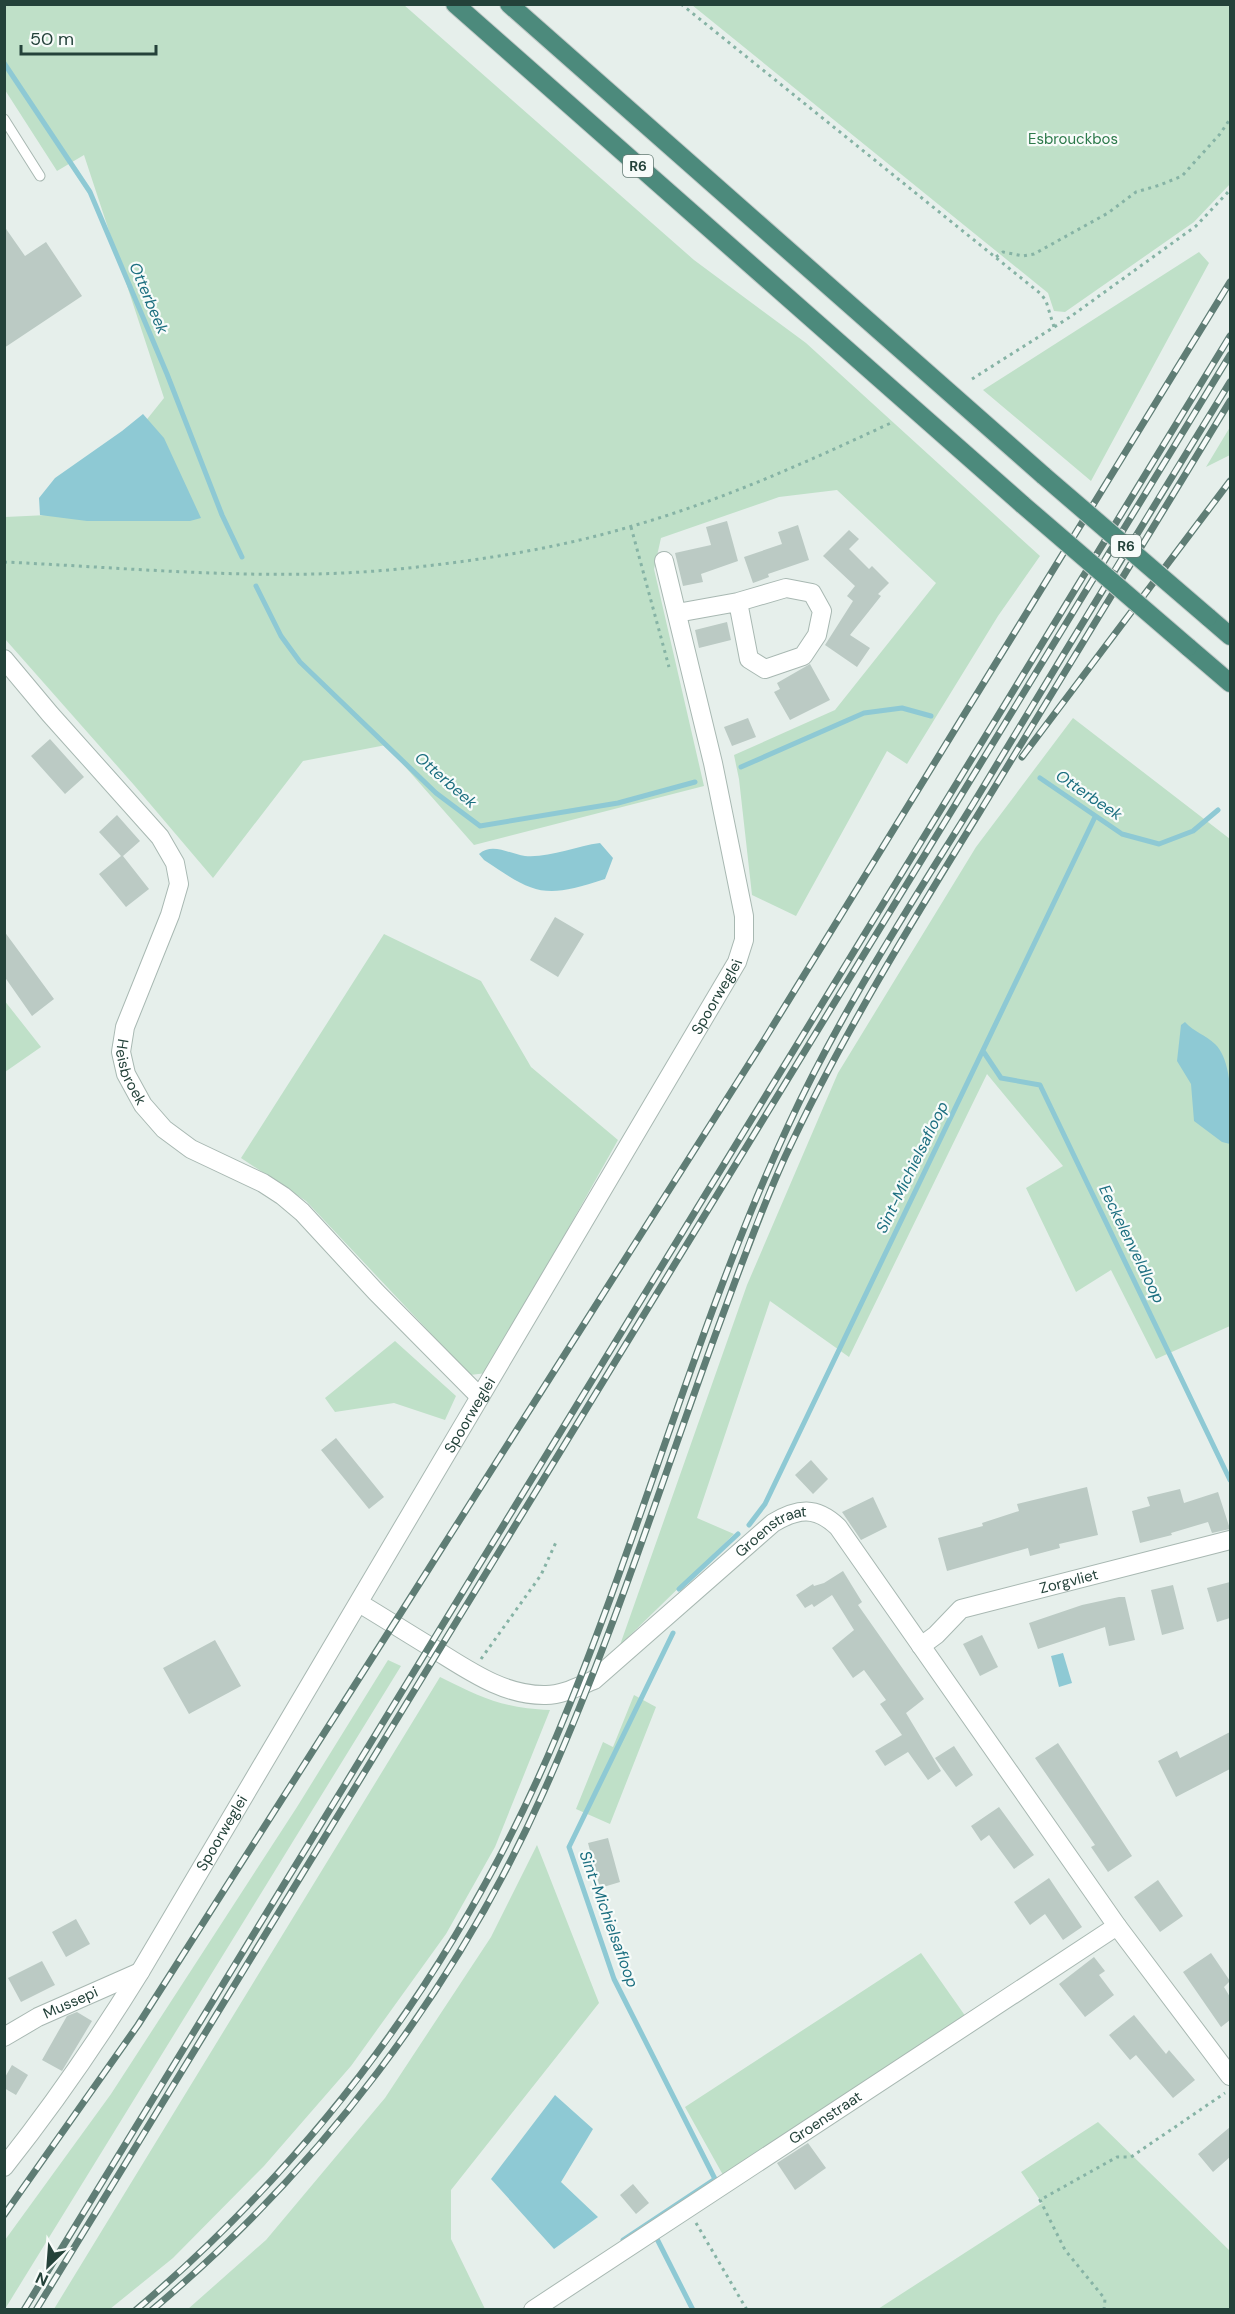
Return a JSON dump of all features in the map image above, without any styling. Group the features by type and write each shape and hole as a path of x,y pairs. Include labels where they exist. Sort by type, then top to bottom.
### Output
{"highway":[{"name":"R6","path":"510,5 1044,476 1230,636"},
{"name":"R6","path":"455,6 1023,505 1230,683"}],"street":[{"name":"Spoorweglei","path":"4,2167 48,2112 140,1972 480,1396 594,1209 737,962 744,940 744,916 713,763 664,561"},
{"path":"677,613 738,602 786,588 812,593 822,611 817,635 803,656 765,669 749,659 738,602"},
{"name":"Heisbroek","path":"4,659 160,837 175,863 179,884 170,915 125,1027 121,1052 126,1074 143,1105 164,1129 191,1149 263,1183 302,1212 376,1292 480,1396"},
{"name":"Groenstraat","path":"359,1603 499,1686 525,1694 548,1696 565,1692 594,1680 773,1523 792,1513 815,1512 826,1516 838,1527 1117,1926 1230,2076"},
{"name":"Zorgvliet","path":"921,1646 936,1635 961,1609 1230,1540"},
{"name":"Groenstraat","path":"533,2310 1117,1926"},
{"name":"Mussepi","path":"4,2037 38,2017 140,1972"}],"lane":[{"path":"4,119 40,176"}],"path":[{"path":"681,4 1041,294 1046,301 1054,327"},
{"path":"996,257 1003,252 1023,256 1034,254 1108,213 1136,192 1182,176 1220,134 1230,119"},
{"path":"972,379 1054,327 1196,226 1230,190"},
{"path":"4,562 268,574 397,569 454,562 568,542 631,527 785,472 893,422"},
{"path":"472,1672 541,1575 557,1540"},
{"path":"1104,2310 1105,2299 1065,2250 1040,2200 1117,2157 1131,2157 1230,2089"},
{"path":"687,2208 747,2310"}],"green space":[{"path":"5,5 404,5 694,260 806,343 1040,556 998,616 907,764 887,751 796,916 752,895 739,779 734,755 835,710 936,583 837,490 779,497 661,538 654,569 704,786 474,845 386,745 303,761 213,878 5,639 5,517 176,509 144,423 164,398 84,155 57,171 5,90"},
{"name":"Esbrouckbos","path":"692,5 1230,5 1230,184 1194,222 1065,312 1054,311 1048,293"},
{"path":"1199,252 1209,263 1091,481 983,390"},
{"path":"1230,427 1230,455 1206,467"},
{"path":"1073,718 1230,839 1230,1326 1156,1359 1111,1270 1076,1292 1026,1188 1063,1166 987,1074 849,1357 770,1301 697,1518 734,1534 620,1645 747,1285 838,1073 976,847"},
{"path":"384,934 481,981 531,1067 618,1140 487,1373 470,1375 306,1201 241,1158"},
{"path":"4,1000 41,1047 5,1072 4,1072"},
{"path":"395,1341 456,1396 445,1420 394,1403 335,1412 325,1398"},
{"path":"388,1660 401,1666 5,2309 5,2240 111,2094 297,1807"},
{"path":"440,1677 493,1701 519,1707 550,1710 495,1847 446,1934 351,2066 264,2166 173,2258 110,2309 54,2309"},
{"path":"634,1695 656,1707 610,1824 576,1809 603,1742 613,1747"},
{"path":"537,1845 599,2003 451,2190 451,2239 485,2309 188,2309 266,2240 385,2098 491,1937"},
{"path":"921,1953 966,2017 723,2175 685,2107"},
{"path":"1098,2122 1230,2251 1230,2309 878,2309 1042,2203 1021,2172"}],"water":[{"path":"143,414 164,438 201,518 190,521 87,521 40,515 39,498 55,478"},
{"path":"600,843 613,858 605,879 554,891 529,887 516,881 484,860 479,854 495,849 534,856"},
{"path":"1185,1022 1215,1044 1226,1064 1230,1091 1230,1144 1222,1142 1194,1121 1191,1084 1177,1061 1181,1025"},
{"path":"1063,1653 1072,1683 1059,1687 1051,1656"},
{"path":"555,2095 593,2129 561,2182 598,2217 554,2249 491,2179"}],"building":[{"path":"4,226 25,256 46,242 82,296 4,348"},
{"path":"727,521 738,561 701,574 703,582 683,586 675,553 711,545 706,527"},
{"path":"798,525 809,560 768,574 769,577 753,583 744,557 782,544 778,532"},
{"path":"849,530 859,539 849,549 869,569 872,566 889,583 878,594 881,596 850,635 870,648 857,667 825,645 853,601 847,596 855,586 823,556"},
{"path":"727,622 731,640 699,648 695,630"},
{"path":"810,664 830,700 790,720 774,692 780,689 777,683"},
{"path":"748,718 756,737 732,746 724,727"},
{"path":"50,739 84,777 65,794 31,756"},
{"path":"117,815 140,841 123,856 149,889 126,907 99,874 121,856 99,832"},
{"path":"555,917 584,934 558,977 530,960"},
{"path":"4,931 54,999 32,1016 4,976"},
{"path":"336,1438 384,1497 369,1509 321,1450"},
{"path":"811,1460 828,1479 813,1494 795,1475"},
{"path":"1087,1487 1098,1535 1059,1544 1060,1548 1030,1556 1028,1548 947,1571 938,1538 983,1526 982,1523 1019,1511 1017,1504"},
{"path":"1180,1489 1184,1503 1218,1492 1230,1529 1212,1533 1208,1522 1140,1543 1132,1511 1150,1506 1147,1497"},
{"path":"873,1497 887,1527 861,1540 842,1512"},
{"path":"843,1571 862,1602 858,1605 924,1699 906,1713 941,1771 928,1780 908,1752 885,1766 875,1751 902,1735 880,1704 886,1700 864,1670 853,1678 832,1648 854,1630 832,1595 814,1607 812,1604 805,1608 796,1595 813,1584 814,1586 824,1583"},
{"path":"1230,1582 1230,1618 1217,1622 1207,1588"},
{"path":"1173,1585 1184,1629 1162,1635 1151,1590"},
{"path":"1125,1597 1135,1640 1109,1646 1105,1627 1038,1649 1029,1623 1082,1605"},
{"path":"982,1635 998,1667 980,1676 963,1644"},
{"path":"215,1640 241,1686 189,1714 163,1668"},
{"path":"1230,1732 1230,1769 1176,1797 1158,1761 1177,1751 1180,1758"},
{"path":"1058,1743 1132,1856 1108,1872 1091,1847 1095,1845 1035,1758"},
{"path":"954,1746 973,1775 956,1787 935,1758"},
{"path":"999,1807 1034,1855 1014,1869 989,1835 981,1841 971,1826"},
{"path":"608,1838 620,1882 600,1888 588,1843"},
{"path":"1049,1878 1082,1927 1063,1940 1045,1914 1030,1925 1014,1902"},
{"path":"1158,1880 1183,1916 1160,1932 1134,1897"},
{"path":"76,1919 90,1944 66,1957 52,1932"},
{"path":"1211,1953 1230,1981 1224,1987 1230,1997 1230,2020 1221,2027 1183,1972"},
{"path":"1094,1957 1105,1971 1099,1975 1114,1995 1085,2017 1059,1984"},
{"path":"42,1961 55,1985 21,2002 8,1978"},
{"path":"77,2012 92,2021 62,2071 42,2060 67,2016"},
{"path":"1134,2015 1166,2054 1169,2050 1195,2080 1173,2098 1136,2055 1130,2060 1109,2035"},
{"path":"12,2065 28,2075 16,2095 4,2088 4,2079"},
{"path":"1230,2127 1230,2157 1213,2172 1198,2154"},
{"path":"808,2143 826,2168 795,2190 777,2163"},
{"path":"633,2184 649,2203 636,2214 620,2195"}],"waterway":[{"name":"Otterbeek","path":"4,63 90,192 167,374 222,515 242,557"},
{"name":"Otterbeek","path":"256,586 281,636 300,662 436,793 480,826 618,803 695,782"},
{"name":"Otterbeek","path":"741,767 864,713 902,708 931,716"},
{"name":"Otterbeek","path":"1040,778 1122,834 1159,844 1193,831 1218,810"},
{"name":"Sint-Michielsafloop","path":"749,1525 765,1504 1095,817"},
{"name":"Eeckelenveldloop","path":"983,1051 1001,1078 1040,1085 1230,1480"},
{"name":"Sint-Michielsafloop","path":"679,1589 738,1534"},
{"name":"Sint-Michielsafloop","path":"623,2240 715,2179 614,1979 569,1847 673,1633"},
{"path":"655,2235 693,2310"}],"railway":[{"path":"4,2215 138,2025 402,1611 766,1037 1230,282"},
{"path":"24,2310 1230,336"},
{"path":"36,2310 1230,355"},
{"path":"136,2310 204,2249 267,2185 326,2118 381,2048 431,1974 477,1898 519,1818 557,1735 616,1583 725,1276 755,1201 808,1084 876,962 1230,382"},
{"path":"152,2310 213,2256 271,2198 326,2136 378,2072 425,2005 469,1936 509,1864 568,1735 613,1621 749,1244 775,1179 807,1111 855,1020 907,932 1230,401"},
{"path":"1022,757 1230,481"}]}
